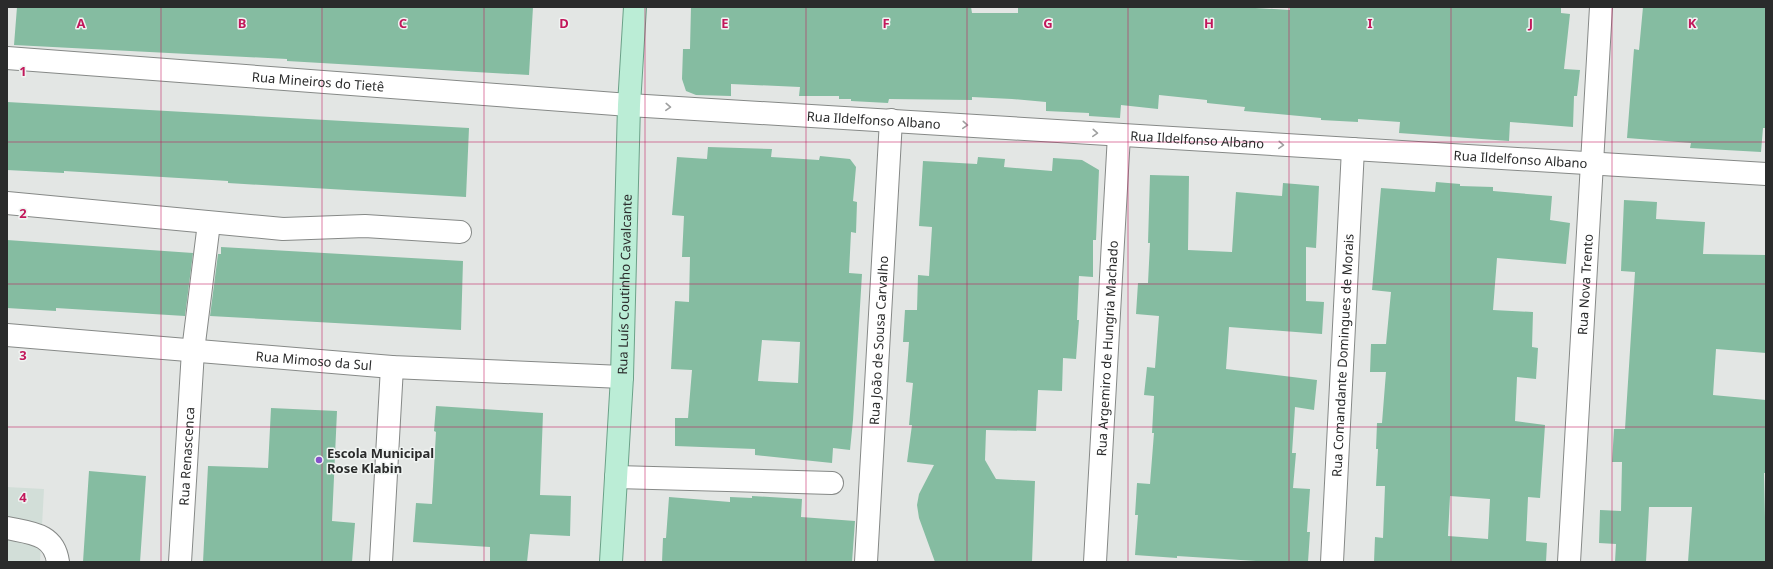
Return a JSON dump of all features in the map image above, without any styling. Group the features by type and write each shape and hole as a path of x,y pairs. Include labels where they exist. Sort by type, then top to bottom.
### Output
{"main road":[{"name":"Rua Luís Coutinho Cavalcante","path":"611,562 622,377 629,105 635,7"}],"street":[{"name":"Rua Nova Trento","path":"1569,562 1601,7"},
{"name":"Rua Mineiros do Tietê","path":"7,58 629,105"},
{"name":"Rua Ildelfonso Albano","path":"629,105 1766,174"},
{"name":"Rua João de Sousa Carvalho","path":"866,562 891,120"},
{"name":"Rua Argemiro de Hungria Machado","path":"1095,562 1119,135"},
{"name":"Rua Comandante Domingues de Morais","path":"1332,562 1353,149"},
{"path":"7,203 283,229 365,226 460,232"},
{"name":"Rua Renascenca","path":"180,562 193,351 209,223"},
{"name":"Rua Mimoso da Sul","path":"7,335 392,366 622,377"},
{"path":"381,562 392,366"},
{"path":"616,477 832,483"},
{"path":"7,528 36,535 49,541 56,552 58,562"}],"shaded area":[{"path":"7,487 44,489 40,562 7,562"}],"building":[{"path":"17,7 533,7 529,75 287,61 287,59 14,45"},
{"path":"691,7 971,7 972,13 1018,13 1018,7 1239,7 1290,10 1290,7 1561,7 1561,13 1570,14 1564,69 1580,70 1577,96 1574,96 1573,127 1510,122 1509,141 1399,133 1400,122 1358,119 1358,122 1321,120 1321,118 1244,111 1245,107 1207,103 1207,100 1159,95 1158,109 1121,105 1120,118 1089,116 1089,113 1046,111 1046,102 1012,99 972,97 972,100 889,99 888,103 851,101 851,99 839,99 839,96 799,96 800,87 731,84 731,96 696,95 686,91 682,79 683,49 690,49"},
{"path":"1643,7 1766,7 1766,128 1763,128 1761,152 1690,148 1691,143 1627,138 1634,49 1639,50"},
{"path":"7,102 469,128 466,197 228,183 228,181 64,171 64,173 7,170"},
{"path":"708,147 772,149 771,157 819,160 820,156 850,159 856,167 853,201 857,202 856,233 851,232 849,273 862,274 853,420 850,450 833,448 832,463 755,455 755,449 675,446 675,418 688,418 692,370 671,369 675,301 689,302 690,257 682,257 684,216 672,215 677,157 707,159","holes":["762,340 800,342 798,383 758,381"]},
{"path":"978,157 1005,159 1004,167 1052,171 1053,158 1082,160 1099,170 1096,240 1093,240 1093,277 1079,276 1077,320 1079,320 1076,359 1063,358 1062,391 1038,390 1036,431 986,430 985,460 996,479 1035,481 1032,562 935,562 919,518 917,505 919,494 934,465 907,462 912,425 909,425 913,383 906,382 909,342 903,342 905,310 917,310 918,275 929,276 932,227 919,226 923,161 977,164"},
{"path":"1150,175 1189,176 1188,250 1232,252 1236,192 1282,196 1283,183 1319,186 1316,248 1306,247 1306,301 1324,302 1322,334 1229,327 1226,369 1317,380 1314,410 1295,407 1292,453 1296,453 1293,488 1310,489 1307,532 1310,532 1308,562 1273,562 1135,555 1138,515 1135,515 1137,483 1150,484 1154,433 1152,433 1154,396 1144,395 1147,367 1155,368 1159,316 1136,314 1138,283 1148,283 1150,243 1148,243"},
{"path":"1436,182 1460,184 1460,186 1493,187 1493,191 1552,196 1550,220 1570,223 1566,264 1497,258 1493,310 1533,312 1532,347 1538,348 1536,379 1517,377 1515,421 1545,425 1540,498 1528,497 1526,541 1547,543 1546,562 1374,562 1375,537 1383,538 1385,486 1376,486 1378,449 1376,449 1377,423 1382,423 1386,372 1370,372 1371,344 1386,344 1391,292 1372,290 1381,188 1435,192","holes":["1450,496 1490,499 1488,539 1448,536"]},
{"path":"1624,200 1657,202 1656,219 1705,222 1703,254 1766,255 1766,353 1716,349 1713,395 1766,400 1766,473 1764,473 1766,562 1688,562 1692,507 1649,507 1646,562 1615,562 1616,544 1599,543 1600,510 1621,511 1622,462 1612,462 1614,429 1625,429 1635,272 1621,271"},
{"path":"7,240 193,253 185,316 56,308 56,311 7,308"},
{"path":"221,247 463,261 461,330 210,316 218,254 221,254"},
{"path":"436,406 543,413 540,495 571,496 570,536 530,534 527,562 490,562 490,547 413,542 416,503 432,504"},
{"path":"271,408 337,411 332,521 355,523 352,562 203,562 208,466 268,468"},
{"path":"89,471 146,476 140,562 83,562"},
{"path":"752,496 802,499 801,517 855,521 852,562 662,562 663,538 666,538 669,497 730,502 730,497 752,498"}],"place":[{"name":"Escola Municipal Rose Klabin","path":"319,460"}]}
